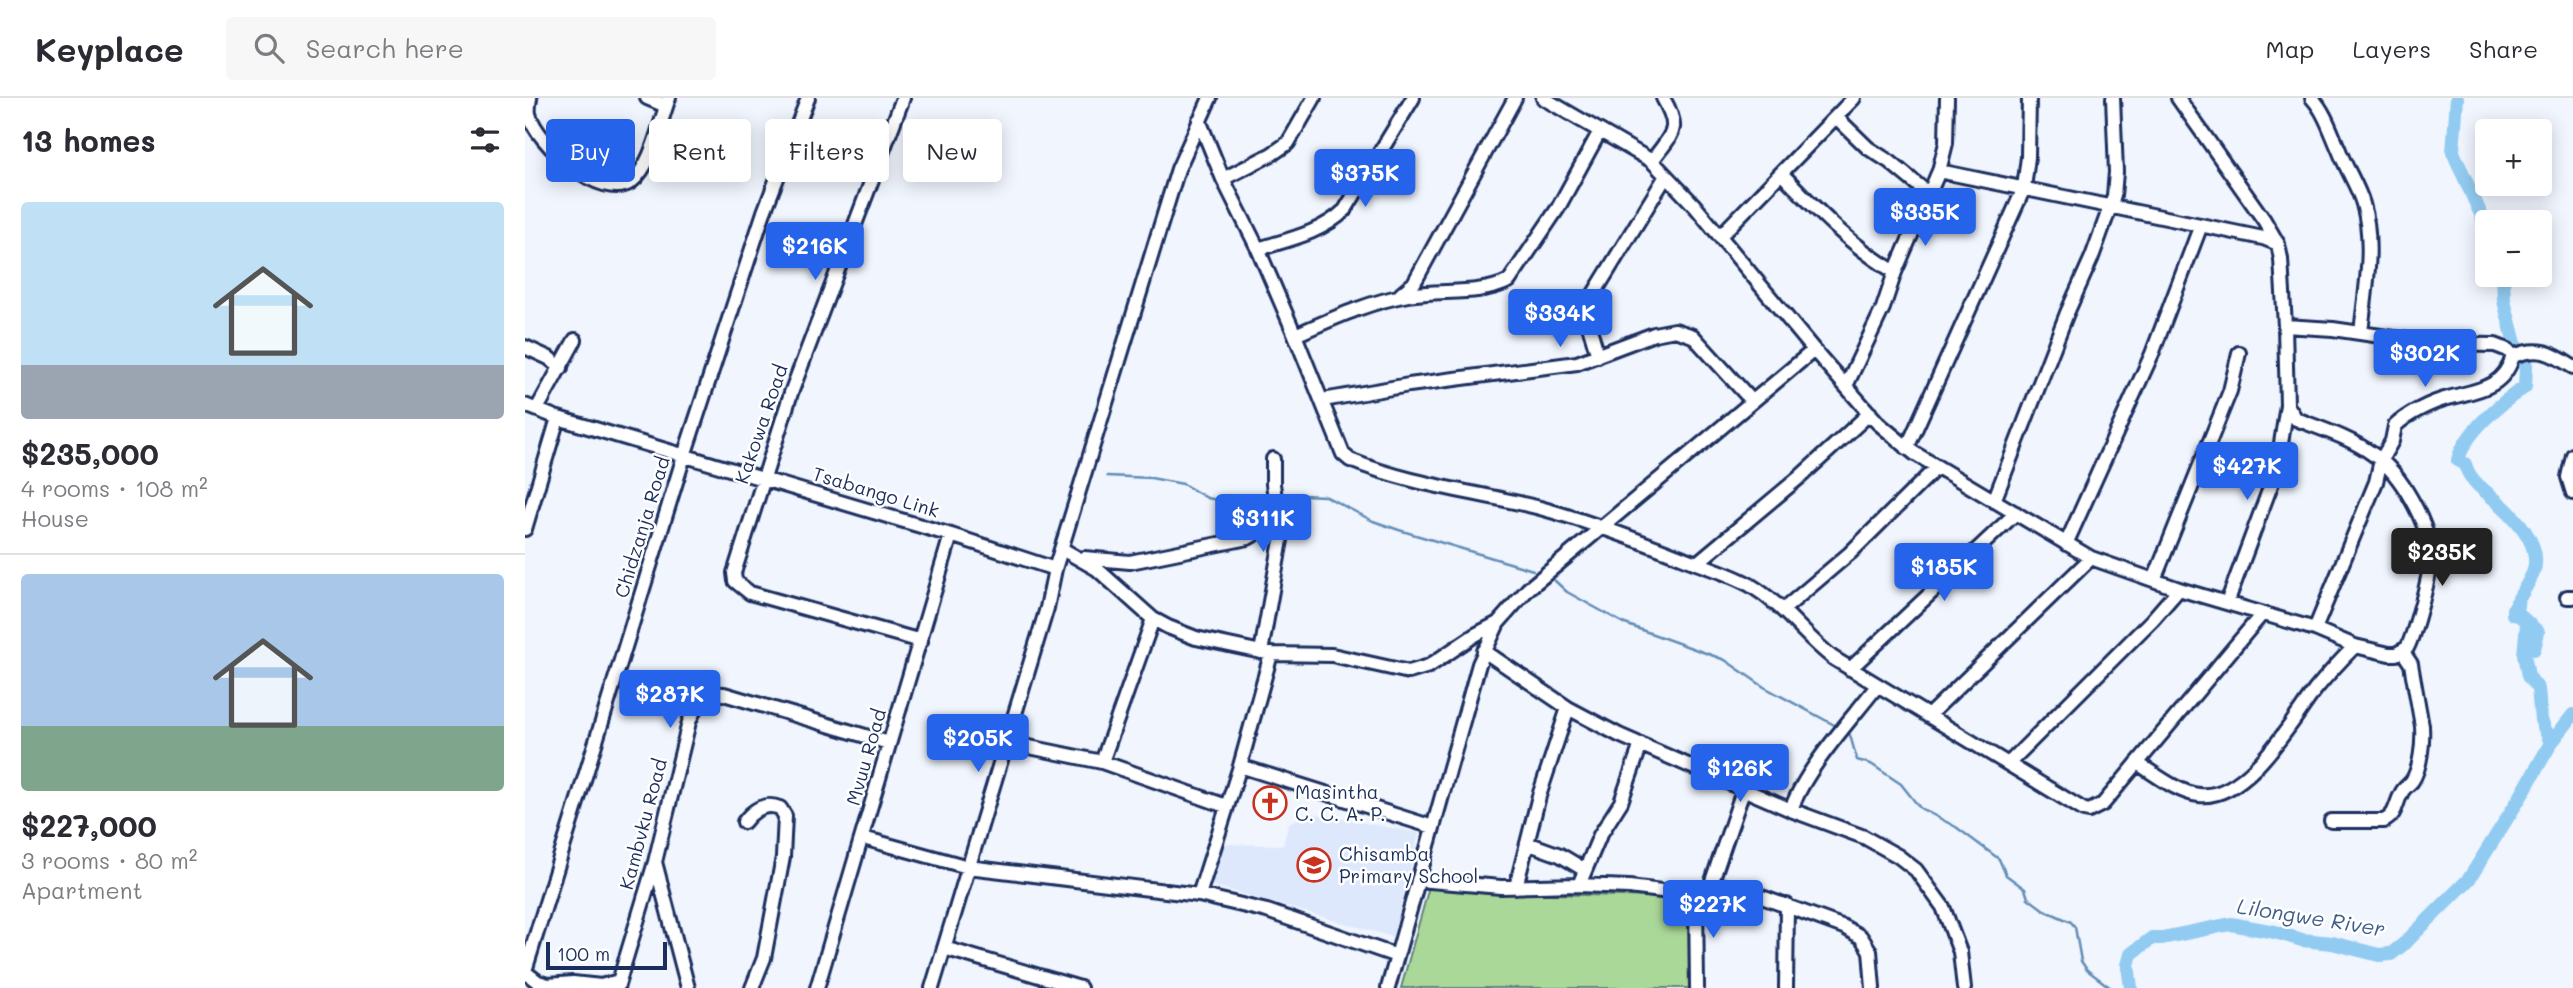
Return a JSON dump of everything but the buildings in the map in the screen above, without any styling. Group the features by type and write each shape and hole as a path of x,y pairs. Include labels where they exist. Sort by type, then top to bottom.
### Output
{"street":[{"path":"530,98 530,116 538,131 558,153 588,178 607,185 621,186 632,181 642,168 653,145 667,102 646,98"},
{"name":"Chidzanja Road","path":"525,972 684,457 764,212 808,98"},
{"name":"Kakowa Road","path":"903,98 791,393 736,564 735,581 750,593 921,641"},
{"path":"933,988 1047,608 1055,569 1068,553 1150,255 1181,159 1210,98"},
{"path":"1223,179 1288,143 1314,98"},
{"path":"1258,249 1319,230 1333,222 1345,209 1413,98"},
{"path":"1398,297 1414,283 1515,98"},
{"path":"1543,98 1563,104 1600,131 1652,162 1667,176 1814,350 1885,430 1906,448 2091,558 2179,589 2315,629 2355,646 2389,654 2403,652 2410,643 2430,566 2431,552 2422,522 2404,488 2381,460 2355,443 2296,419 2287,405"},
{"path":"1652,162 1674,127 1673,115 1663,98"},
{"path":"1720,236 1854,98"},
{"path":"1846,386 1883,308 1895,272 1939,171 1946,143 1947,98"},
{"path":"1906,448 2024,188 2028,157 2029,98"},
{"path":"1994,501 2110,207 2116,172 2113,98"},
{"path":"2178,98 2264,220 2278,244 2281,259 2287,405 2277,469 2227,603"},
{"path":"2312,98 2319,106 2357,188 2366,218 2368,252 2361,333"},
{"path":"1836,117 1868,148 1890,162 1930,195"},
{"path":"1199,120 1223,179 1296,335 1343,454 1350,460 1412,480 1540,508 1618,532 1747,583 1784,609 1818,646 1850,669 2072,804 2089,811 2103,804 2262,614"},
{"path":"1296,335 1348,312 1398,297 1479,289 1509,281 1558,208 1600,131"},
{"path":"1939,171 2263,238 2278,244"},
{"path":"1781,173 1831,224 1895,272"},
{"path":"1598,356 1587,319 1590,300 1667,176"},
{"path":"2066,544 2152,354 2201,225"},
{"path":"2285,326 2333,329 2435,344 2495,345 2508,350 2514,356"},
{"path":"1323,400 1409,385 1552,368 1598,356 1665,331 1686,332 1710,353 1752,401"},
{"path":"531,407 562,368 575,340"},
{"path":"525,347 549,358 562,368"},
{"path":"2315,629 2398,423 2437,401 2488,388 2509,368 2514,356 2529,349 2554,355 2573,368"},
{"path":"1388,988 1484,651 1498,623 1528,589 1814,350"},
{"path":"2154,580 2230,391 2239,353"},
{"name":"Tsabango Link","path":"531,407 684,457 951,535 1055,569"},
{"path":"1697,563 1801,476 1870,413"},
{"path":"525,529 529,504 558,418"},
{"path":"2573,455 2568,477 2573,493"},
{"path":"1199,895 1240,766 1266,653 1281,551 1281,527 1273,484 1273,459"},
{"path":"1784,609 1850,553 1937,467"},
{"path":"1068,553 1130,562 1220,544 1257,533 1270,523 1278,509"},
{"path":"1850,669 2015,513"},
{"name":"Mvuu Road","path":"817,988 951,535"},
{"path":"1068,553 1097,569 1153,619 1168,627 1196,638 1266,653 1332,655 1409,672 1429,666 1498,623"},
{"path":"1928,716 2091,558"},
{"path":"2008,764 2152,620 2179,589"},
{"path":"1102,762 1153,619"},
{"path":"2137,763 2188,792 2206,795 2224,791 2246,776 2268,753 2334,667 2355,646"},
{"path":"1484,651 1568,708 1641,744 1890,850 1916,870 1943,907 1960,952 1964,988"},
{"path":"2331,821 2383,821 2389,818 2396,809 2400,794 2414,778 2422,726 2411,664 2403,652"},
{"path":"1791,810 1796,796 1815,768 1877,686"},
{"name":"Kambvku Road","path":"618,984 655,862 689,722 703,697 724,694 890,743"},
{"path":"1516,887 1539,796 1568,708"},
{"path":"1005,742 1102,762 1226,806"},
{"path":"1579,885 1600,835 1621,802 1641,744"},
{"path":"1240,766 1433,827"},
{"path":"1710,887 1744,788"},
{"path":"744,822 754,812 767,806 780,808 785,816 783,857 761,970 752,988"},
{"path":"863,838 968,867 1199,895 1268,911 1397,956"},
{"path":"1527,843 1560,855 1585,870"},
{"path":"655,862 688,988"},
{"path":"1418,880 1516,887 1629,887 1678,893 1696,892 1710,887 1741,889 1844,927 1861,937 1870,951 1873,988"},
{"path":"1696,892 1697,988"},
{"path":"1786,988 1787,905"},
{"path":"944,948 1080,988"},
{"path":"525,972 542,984 618,984"}],"shaded area":[{"name":"Chisamba Primary School","path":"1311,813 1419,833 1393,937 1211,885 1222,844 1283,845 1289,823"}],"green space":[{"path":"1429,887 1481,892 1688,898 1689,988 1401,988"}],"waterway":[{"path":"2457,98 2453,152 2479,210"},
{"path":"2503,287 2504,301 2518,355 2526,365 2525,387 2496,409 2476,429 2458,460 2465,464 2475,482 2517,520 2530,540 2534,551 2533,573 2513,609 2513,614 2519,615 2538,632 2534,649"},
{"path":"1107,476 1151,478 1183,484 1207,498 1244,505 1262,504 1272,500"},
{"path":"1280,499 1303,495 1325,496 1373,521 1533,570"},
{"path":"1554,580 1567,592 1625,624 1725,660 1764,687 1838,727"},
{"path":"2524,655 2527,623"},
{"path":"2524,654 2528,676 2538,689 2541,720 2551,743"},
{"name":"Lilongwe River","path":"2131,988 2128,965 2131,954 2152,938 2231,924 2302,940 2332,943 2379,955 2391,954 2469,879 2551,743 2573,715"},
{"path":"1850,735 1857,760 1871,764 1901,784 1920,808 1956,827 1999,859 2006,875 2025,889 2028,898 2044,910 2071,922 2075,927 2081,961 2087,970 2111,988"}],"place":[{"name":"Masintha C. C. A. P.","path":"1270,803"},
{"name":"Chisamba Primary School","path":"1314,865"}]}
